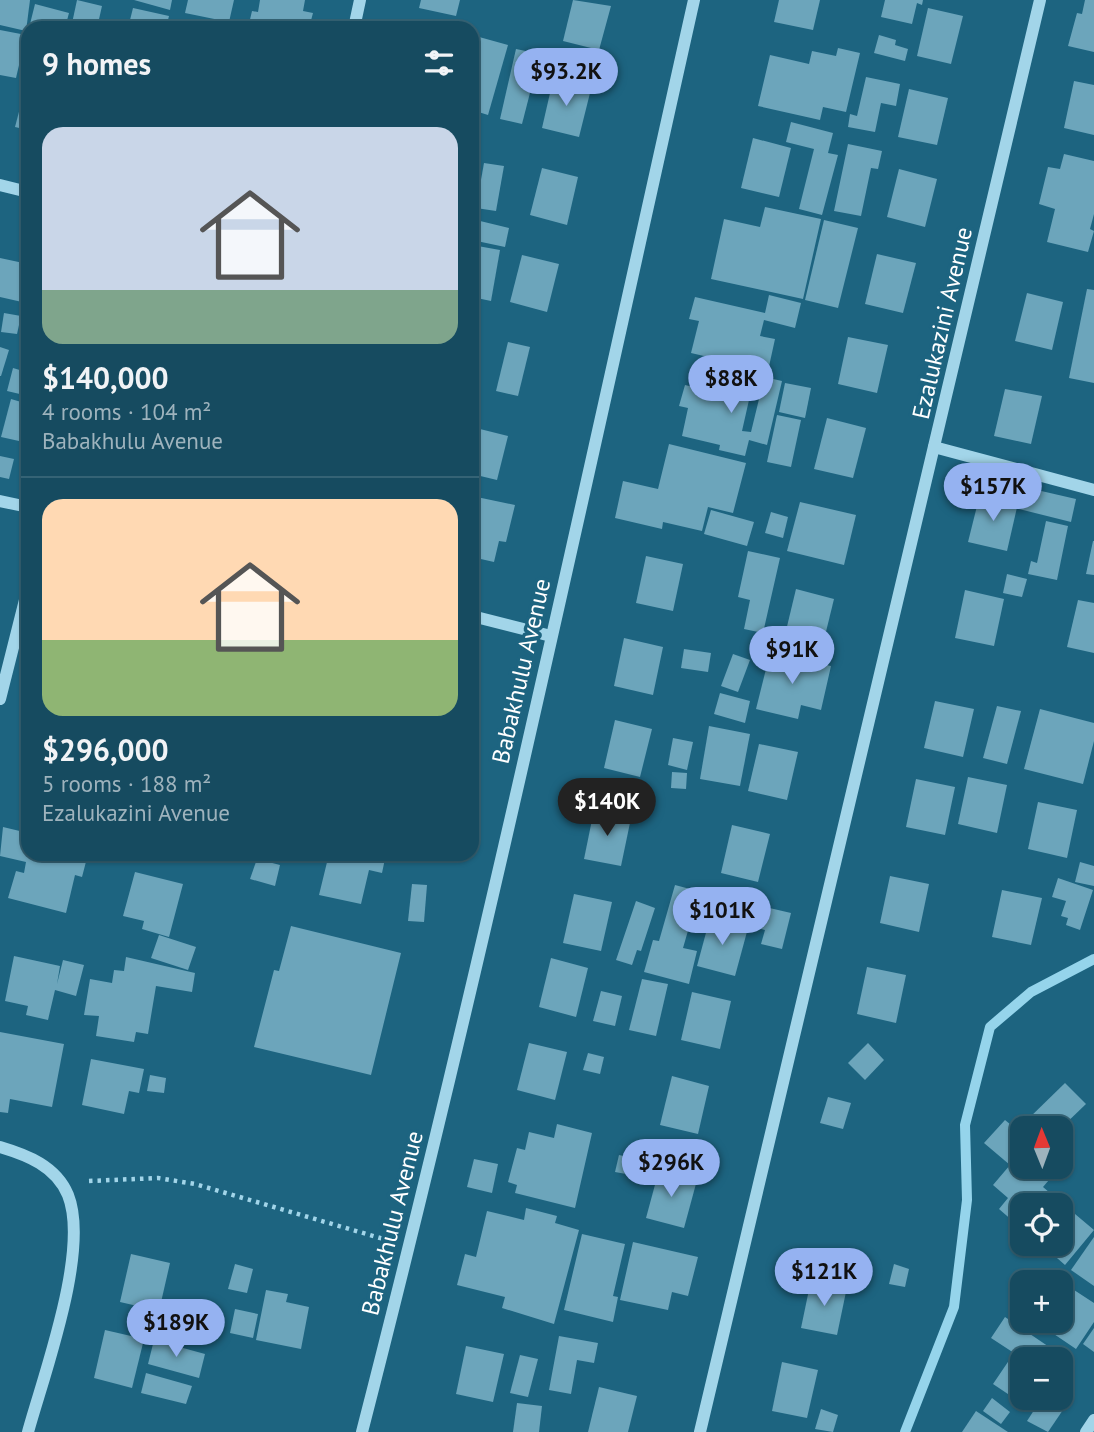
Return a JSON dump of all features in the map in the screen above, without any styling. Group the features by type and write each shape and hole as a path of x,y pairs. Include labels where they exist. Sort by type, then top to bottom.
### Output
{"street":[{"path":"356,21 360,0"},
{"name":"Babakhulu Avenue","path":"362,1432 410,1246 694,0"},
{"name":"Ezalukazini Avenue","path":"700,1432 1040,0"},
{"path":"0,186 21,190"},
{"path":"934,447 1094,490"},
{"path":"0,501 21,506"},
{"path":"0,699 21,616"},
{"path":"479,617 551,636"},
{"path":"0,1147 33,1157 55,1176 68,1195 75,1235 65,1298 28,1432"},
{"path":"1086,1432 1094,1420"}],"path":[{"path":"68,1195 87,1182 123,1178 170,1180 195,1184 410,1246"}],"building":[{"path":"0,0 30,0 27,21 21,21 21,30 0,25"},
{"path":"77,0 102,6 99,21 72,21"},
{"path":"134,0 172,0 170,10"},
{"path":"188,0 234,0 229,21 185,13"},
{"path":"260,0 305,0 303,11 313,13 311,21 250,21 252,11 258,12"},
{"path":"421,0 460,0 456,16 419,8"},
{"path":"573,0 611,6 599,50 563,41"},
{"path":"779,0 820,0 813,30 774,22"},
{"path":"885,0 923,0 922,5 917,3 912,24 881,17"},
{"path":"1085,0 1094,0 1094,52 1068,46 1077,13 1082,14"},
{"path":"35,4 69,13 67,21 31,21"},
{"path":"133,8 169,16 168,21 130,21"},
{"path":"928,8 963,16 951,64 917,56"},
{"path":"0,30 21,34 21,56 16,78 0,75"},
{"path":"879,35 896,40 895,45 908,49 905,61 874,53"},
{"path":"479,37 508,45 488,115 479,112"},
{"path":"838,48 860,53 846,112 823,107 820,120 758,106 770,55 809,64 812,51 836,56"},
{"path":"516,49 540,54 522,124 500,119"},
{"path":"866,77 900,84 896,106 881,103 875,132 848,127 850,114 857,116"},
{"path":"553,80 591,89 579,137 542,128"},
{"path":"1074,81 1094,85 1094,135 1064,128"},
{"path":"909,89 948,98 937,145 898,137"},
{"path":"21,104 21,128 15,127"},
{"path":"791,122 833,133 828,153 838,155 822,215 799,209 814,149 786,142"},
{"path":"753,138 791,148 779,197 741,188"},
{"path":"848,144 882,151 878,169 871,168 861,216 834,211"},
{"path":"1064,154 1094,161 1094,214 1090,229 1094,231 1088,252 1047,242 1055,209 1039,204 1048,167 1060,169"},
{"path":"484,163 504,166 496,211 479,208"},
{"path":"542,168 578,177 567,225 530,215"},
{"path":"899,169 937,179 925,227 887,217"},
{"path":"765,207 821,219 803,299 711,279 724,219 760,227"},
{"path":"824,220 858,228 838,308 805,300"},
{"path":"479,221 509,228 505,247 479,241"},
{"path":"479,246 500,250 491,301 479,298"},
{"path":"877,254 916,263 903,313 865,304"},
{"path":"522,255 559,264 547,312 510,302"},
{"path":"0,258 21,262 21,302 0,297"},
{"path":"1087,289 1094,290 1094,383 1069,378"},
{"path":"1027,293 1063,302 1052,350 1015,341"},
{"path":"769,295 801,303 795,328 764,320 760,336 775,339 768,371 691,353 699,321 689,319 695,297 765,313"},
{"path":"4,313 21,316 17,334 1,332"},
{"path":"848,337 888,345 877,393 838,384"},
{"path":"508,342 530,347 518,396 496,391"},
{"path":"0,347 9,350 1,376 0,376"},
{"path":"13,368 21,370 21,394 7,391"},
{"path":"746,373 782,381 767,445 749,440 745,456 719,450 720,445 682,436 688,408 679,406 685,385 749,400 742,431 751,432 760,395 742,391"},
{"path":"785,383 811,388 805,418 779,412"},
{"path":"1005,389 1042,396 1031,444 994,436"},
{"path":"11,399 21,402 21,441 1,437"},
{"path":"777,415 801,420 791,467 767,462"},
{"path":"827,418 866,428 853,478 814,469"},
{"path":"479,429 508,436 497,480 479,476"},
{"path":"669,444 746,463 733,513 708,507 702,531 663,522 662,529 615,518 623,481 658,489"},
{"path":"0,456 14,459 9,479 0,477"},
{"path":"1024,487 1076,499 1071,522 1019,509"},
{"path":"980,494 1018,503 1007,551 968,542"},
{"path":"479,497 515,505 506,542 499,541 494,562 479,559"},
{"path":"800,502 856,515 844,565 787,551"},
{"path":"711,510 754,522 747,546 704,534"},
{"path":"771,512 788,517 783,538 765,533"},
{"path":"1046,521 1068,526 1057,580 1028,574 1031,561 1037,563"},
{"path":"1094,541 1094,575 1086,574"},
{"path":"748,551 780,558 763,633 744,629 750,600 738,597"},
{"path":"646,556 683,564 673,611 636,603"},
{"path":"1007,574 1027,579 1022,597 1003,593"},
{"path":"796,589 834,599 822,648 784,639"},
{"path":"965,590 1004,599 994,646 955,638"},
{"path":"1078,600 1094,603 1094,653 1067,647"},
{"path":"624,638 663,647 653,695 614,686"},
{"path":"684,649 711,653 708,672 681,668"},
{"path":"770,653 831,666 821,710 801,705 798,719 756,709"},
{"path":"733,654 750,660 738,692 721,686"},
{"path":"720,693 750,701 745,723 714,714"},
{"path":"935,701 974,709 963,757 924,748"},
{"path":"997,706 1021,711 1007,764 983,758"},
{"path":"1040,709 1094,723 1094,741 1083,784 1024,769"},
{"path":"615,720 652,729 640,777 604,768"},
{"path":"709,726 750,734 740,786 700,779"},
{"path":"673,738 693,742 687,770 668,765"},
{"path":"759,744 798,752 787,800 748,791"},
{"path":"672,772 687,773 686,789 671,788"},
{"path":"968,777 1007,785 997,833 958,824"},
{"path":"916,779 955,787 945,835 906,827"},
{"path":"1038,802 1077,810 1067,858 1028,849"},
{"path":"594,810 631,818 621,866 584,859"},
{"path":"732,825 770,834 758,882 721,873"},
{"path":"3,827 21,831 21,861 0,856"},
{"path":"22,861 86,861 82,877 75,875 66,913 8,898 16,871 24,873 26,862"},
{"path":"256,861 280,865 275,886 250,879"},
{"path":"327,861 385,861 382,873 369,870 361,904 319,895"},
{"path":"1080,862 1094,866 1094,886 1075,882"},
{"path":"135,872 183,884 169,937 142,929 144,921 123,916"},
{"path":"890,876 929,884 919,932 880,923"},
{"path":"1058,878 1093,890 1080,930 1066,925 1068,918 1061,916 1066,901 1052,897"},
{"path":"412,884 427,885 424,922 408,921"},
{"path":"675,885 690,889 686,900 696,903 683,948 697,951 689,984 644,972 653,940 659,941"},
{"path":"1002,890 1042,898 1031,945 992,937"},
{"path":"574,894 612,902 601,951 563,943"},
{"path":"636,901 655,908 641,951 637,950 632,965 616,960"},
{"path":"748,903 791,913 782,949 761,944 765,930 742,924"},
{"path":"710,918 748,928 735,976 697,966"},
{"path":"291,926 401,953 371,1075 254,1047 274,970 279,971"},
{"path":"159,935 196,947 188,970 151,958"},
{"path":"14,956 60,966 57,984 63,960 84,965 76,996 55,990 48,1020 26,1015 28,1006 5,1001"},
{"path":"126,957 195,973 192,992 156,986 148,1034 136,1032 134,1042 96,1036 99,1016 84,1015 90,979 112,983 114,970 124,971"},
{"path":"551,958 588,968 576,1017 539,1007"},
{"path":"867,967 906,975 896,1023 857,1014"},
{"path":"642,979 668,984 656,1036 629,1030"},
{"path":"601,991 622,996 615,1026 593,1021"},
{"path":"692,992 731,1001 720,1049 681,1040"},
{"path":"0,1032 64,1044 52,1107 10,1099 8,1113 0,1112"},
{"path":"529,1043 567,1052 555,1100 517,1090"},
{"path":"868,1043 884,1060 865,1080 848,1063"},
{"path":"588,1053 604,1057 600,1074 583,1070"},
{"path":"91,1059 144,1069 139,1093 129,1091 124,1114 82,1105"},
{"path":"150,1075 166,1078 164,1093 147,1091"},
{"path":"672,1076 709,1086 698,1134 660,1125"},
{"path":"1065,1083 1086,1104 1073,1116 1031,1116"},
{"path":"828,1097 851,1103 843,1129 820,1123"},
{"path":"1005,1120 1010,1124 1010,1165 984,1143"},
{"path":"557,1124 592,1133 575,1208 515,1193 517,1185 508,1182 517,1148 525,1150 529,1132 554,1138"},
{"path":"619,1155 641,1160 637,1176 615,1172"},
{"path":"474,1159 498,1164 492,1193 467,1187"},
{"path":"1010,1165 1010,1180 1049,1180 1043,1187 1050,1193 1010,1193 1010,1219 999,1209 1008,1198 993,1185"},
{"path":"659,1170 697,1180 684,1228 646,1218"},
{"path":"526,1208 557,1216 555,1223 579,1230 554,1324 502,1308 505,1297 457,1285 465,1254 476,1257 487,1211 524,1220"},
{"path":"1073,1212 1094,1230 1073,1255"},
{"path":"582,1234 625,1244 613,1296 618,1297 613,1322 564,1310"},
{"path":"1094,1237 1094,1286 1071,1270"},
{"path":"633,1242 698,1257 688,1296 672,1292 668,1310 620,1300"},
{"path":"131,1254 170,1263 159,1311 120,1302"},
{"path":"1055,1256 1072,1256 1065,1265"},
{"path":"235,1264 253,1269 247,1293 228,1289"},
{"path":"894,1264 909,1269 905,1287 889,1284"},
{"path":"811,1280 847,1287 837,1335 801,1328"},
{"path":"1073,1289 1094,1303 1094,1322 1076,1349 1052,1333 1073,1333"},
{"path":"266,1290 288,1294 286,1302 309,1307 301,1349 256,1340"},
{"path":"235,1309 258,1314 253,1338 230,1333"},
{"path":"1005,1317 1010,1320 1010,1333 1029,1333 1049,1347 1010,1347 1010,1350 991,1338"},
{"path":"1094,1328 1094,1352 1083,1344"},
{"path":"105,1330 144,1339 132,1388 94,1378"},
{"path":"559,1336 598,1343 594,1363 577,1360 571,1394 549,1390"},
{"path":"154,1340 205,1354 199,1378 148,1364"},
{"path":"466,1346 504,1354 493,1402 456,1394"},
{"path":"520,1355 538,1359 528,1397 510,1393"},
{"path":"1010,1359 1010,1395 993,1384"},
{"path":"782,1362 818,1370 807,1418 772,1411"},
{"path":"146,1373 192,1386 186,1404 141,1393"},
{"path":"599,1387 637,1396 628,1432 588,1432"},
{"path":"992,1398 1010,1412 1001,1424 983,1411"},
{"path":"517,1403 542,1406 539,1432 513,1432"},
{"path":"821,1409 838,1415 833,1432 815,1429"},
{"path":"1034,1410 1063,1410 1048,1432 1027,1421"},
{"path":"976,1411 1008,1432 962,1432"}],"waterway":[{"path":"905,1432 954,1307 967,1200 965,1125 990,1027 1031,992 1094,959"}]}
